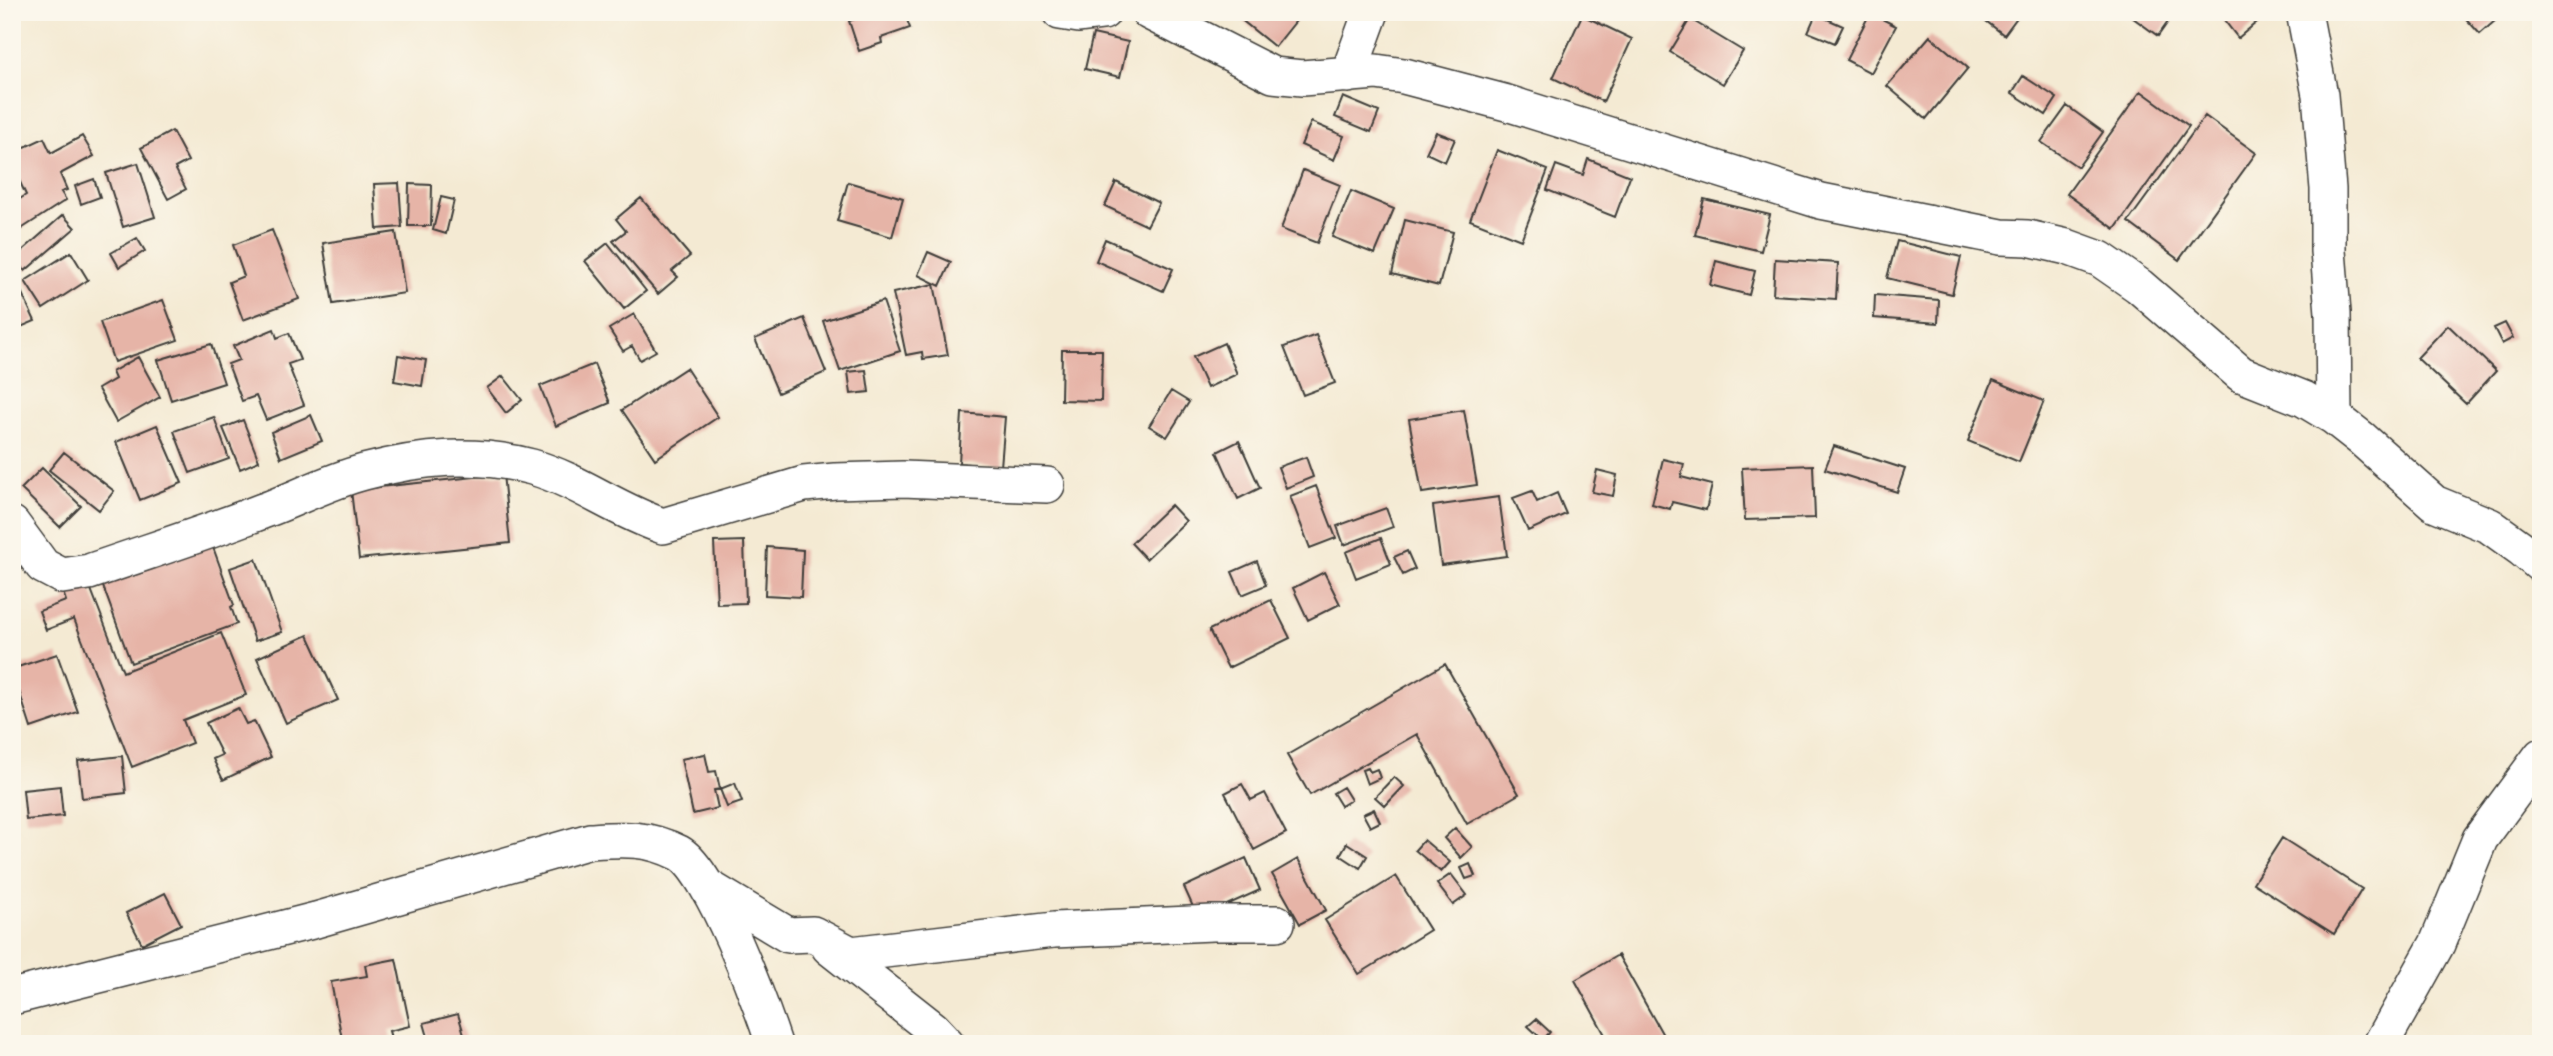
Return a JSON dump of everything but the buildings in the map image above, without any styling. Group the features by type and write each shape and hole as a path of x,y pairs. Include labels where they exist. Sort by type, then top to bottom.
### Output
{"street":[{"path":"1060,12 1079,15 1103,12"},
{"path":"1149,12 1273,75 1302,78 1376,72 1448,86 1821,201 2001,237 2028,238 2067,247 2100,259 2139,286 2241,374 2304,398 2334,417 2434,503 2490,526 2541,565"},
{"path":"1348,75 1371,12"},
{"path":"2304,12 2320,96 2328,189 2334,417"},
{"path":"12,524 43,566 62,576 89,572 259,513 362,472 447,456 488,458 534,468 582,487 644,520 663,526 804,484 903,479 1047,485"},
{"path":"2381,1044 2437,944 2480,839 2541,757"},
{"path":"12,997 316,920 590,841 633,838 681,855 708,887 739,954 774,1044"},
{"path":"708,887 788,935 813,934 851,954 1054,930 1277,923"},
{"path":"813,934 933,1029 947,1044"}]}
